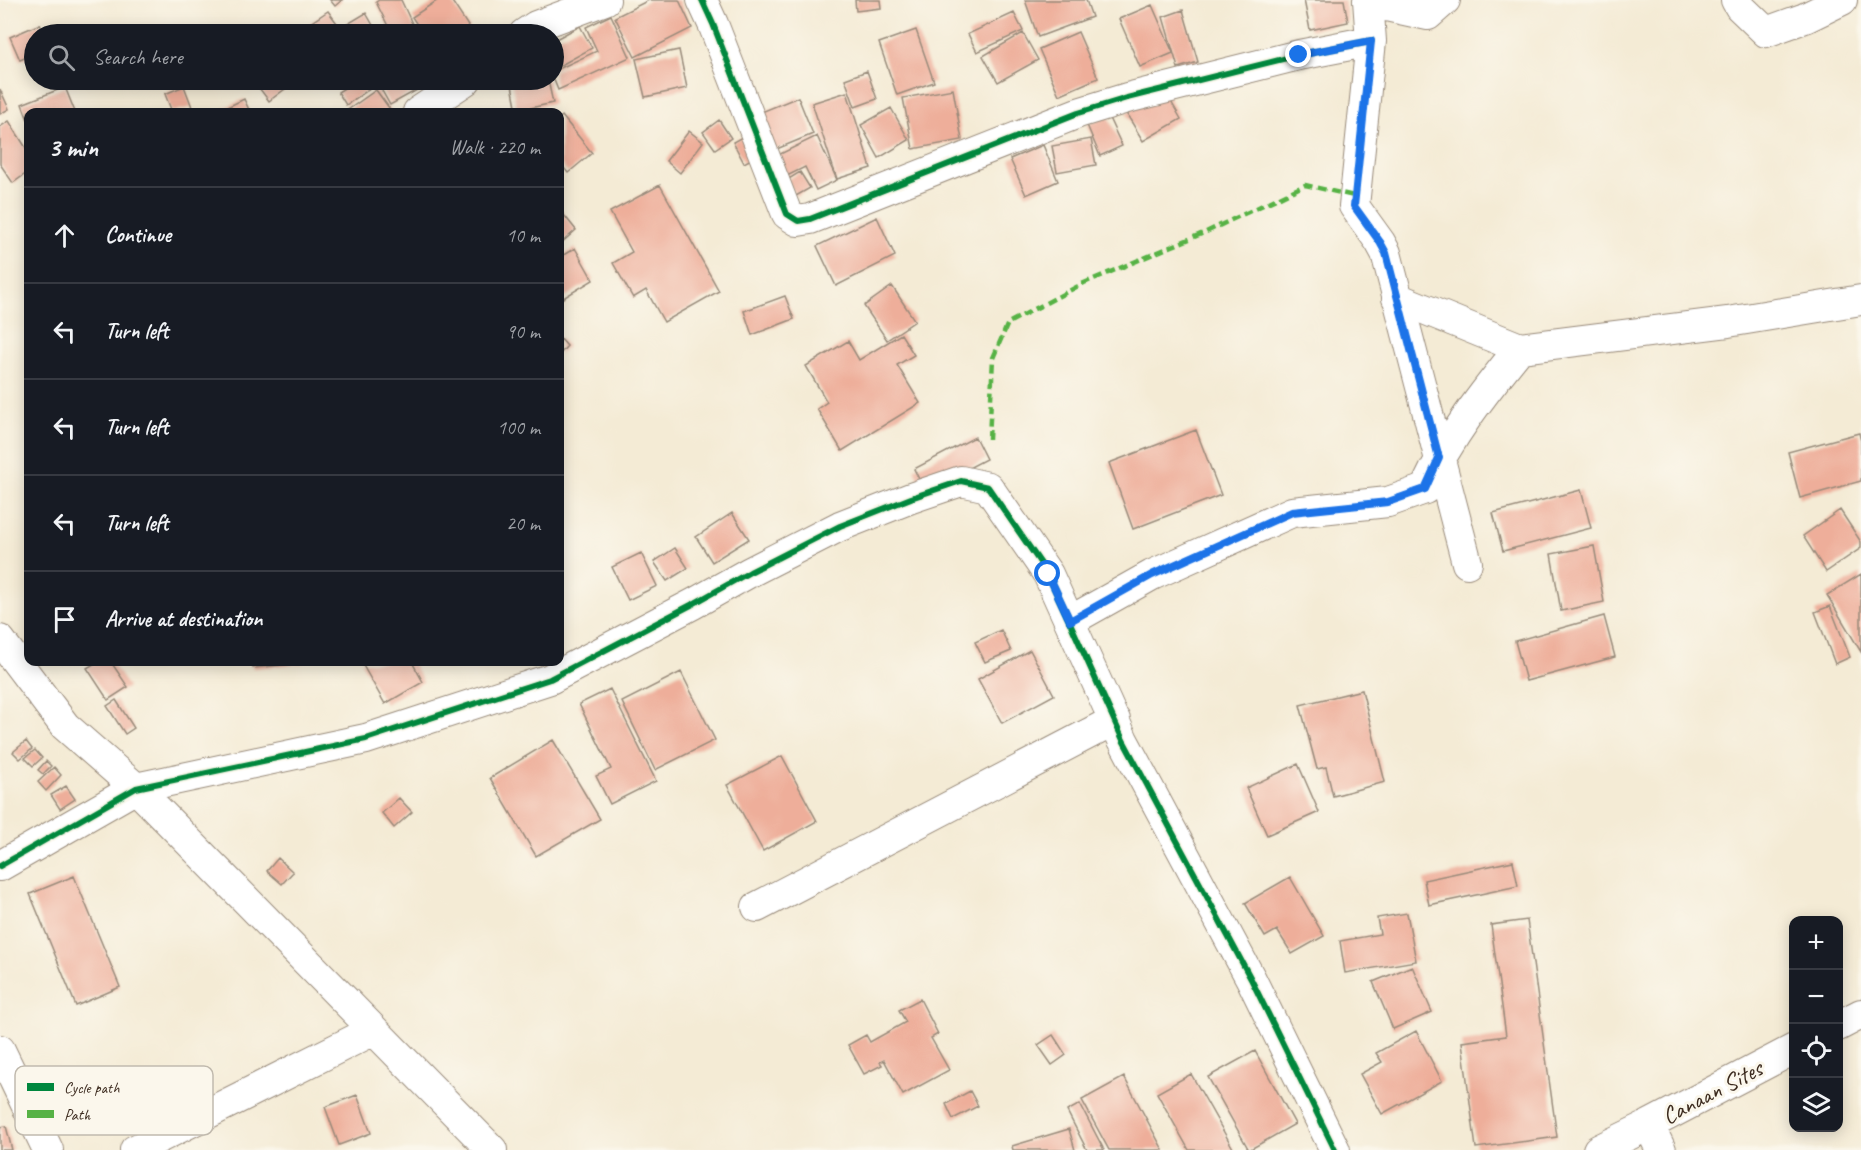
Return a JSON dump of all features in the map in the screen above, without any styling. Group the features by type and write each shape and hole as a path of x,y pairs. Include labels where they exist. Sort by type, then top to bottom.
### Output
{"street":[{"path":"541,24 605,0"},
{"path":"702,0 787,214 798,220 810,219 1078,113 1127,98 1299,55 1371,41"},
{"path":"1445,0 1428,15 1369,1 1371,41 1353,203 1386,253 1467,563"},
{"path":"1736,0 1740,7 1766,32 1805,18 1842,0"},
{"path":"424,108 451,90"},
{"path":"1397,298 1520,348 1728,322 1861,300"},
{"path":"1070,621 1152,575 1292,512 1388,502 1425,489 1439,458 1484,392 1520,348"},
{"path":"0,866 136,788 366,739 550,679 840,526 961,481 988,487 1048,574 1114,720 1246,969 1335,1150"},
{"path":"0,640 65,726 136,788 492,1150"},
{"path":"757,907 1114,720"},
{"path":"1843,1024 1861,1014"},
{"path":"213,1111 375,1030"},
{"path":"0,1050 15,1081"},
{"name":"Canaan Sites","path":"1598,1150 1655,1138 1789,1052"},
{"path":"41,1135 48,1150"},
{"path":"135,1150 165,1135"}],"building":[{"path":"330,0 342,0 335,6"},
{"path":"401,0 412,24 387,24 376,2"},
{"path":"438,0 451,0 467,24 417,24 412,17"},
{"path":"649,0 679,0 692,28 635,57 615,17"},
{"path":"855,0 880,0 881,8 856,11"},
{"path":"1025,0 1086,0 1092,17 1038,37"},
{"path":"1304,0 1344,0 1348,22 1310,30"},
{"path":"1152,5 1173,53 1140,67 1119,19"},
{"path":"1183,10 1198,62 1178,68 1163,17"},
{"path":"328,11 338,24 309,24"},
{"path":"366,13 372,24 348,24"},
{"path":"1014,13 1023,31 977,52 968,34"},
{"path":"611,15 630,57 564,87 564,66 597,51 586,27"},
{"path":"580,26 592,48 564,63 564,35"},
{"path":"916,30 934,82 897,95 879,43"},
{"path":"24,31 24,58 20,60 10,37"},
{"path":"1078,32 1098,78 1059,95 1039,49"},
{"path":"1023,33 1038,60 998,82 983,56"},
{"path":"679,50 687,88 645,97 636,59"},
{"path":"867,71 877,99 855,107 845,79"},
{"path":"0,89 9,109 0,114"},
{"path":"953,89 962,140 913,149 903,98"},
{"path":"57,90 66,90 73,108 24,109 22,104"},
{"path":"174,90 186,90 192,107 170,108 165,94"},
{"path":"261,90 284,90 269,101"},
{"path":"341,90 368,90 346,105 338,92"},
{"path":"376,90 389,108 351,108"},
{"path":"382,90 417,90 390,105"},
{"path":"513,90 550,90 553,103 530,108 516,108"},
{"path":"1165,91 1181,119 1143,141 1126,113"},
{"path":"847,92 871,168 837,179 812,103"},
{"path":"798,97 813,134 767,153 752,116"},
{"path":"244,99 248,108 225,108"},
{"path":"891,108 909,140 879,158 861,125"},
{"path":"1108,116 1122,146 1100,156 1087,125"},
{"path":"564,118 592,153 568,173 564,168"},
{"path":"719,120 731,138 715,149 703,132"},
{"path":"9,121 24,145 24,175 13,183 0,164 0,127"},
{"path":"689,131 703,142 680,173 666,161"},
{"path":"744,136 755,157 744,163 733,142"},
{"path":"817,136 837,180 816,190 805,167 783,178 774,157"},
{"path":"1091,139 1096,165 1057,172 1052,146"},
{"path":"1043,145 1058,181 1026,195 1010,159"},
{"path":"800,172 810,188 796,196 787,180"},
{"path":"660,185 719,291 664,322 646,290 633,298 613,263 632,252 610,212"},
{"path":"564,215 576,230 564,240"},
{"path":"877,217 895,256 836,286 817,246"},
{"path":"575,248 593,280 564,298 564,255"},
{"path":"892,286 915,321 887,340 864,306"},
{"path":"785,296 794,319 752,335 744,311"},
{"path":"901,334 914,355 897,365 920,403 842,451 817,409 827,402 806,366 848,341 859,360"},
{"path":"1196,430 1221,495 1133,529 1109,463"},
{"path":"1859,433 1861,481 1800,498 1788,452"},
{"path":"975,437 986,459 925,491 914,469"},
{"path":"1581,490 1591,528 1503,551 1493,513"},
{"path":"1840,510 1861,542 1861,548 1826,572 1803,536"},
{"path":"732,513 749,539 712,562 696,537"},
{"path":"1594,546 1604,602 1561,611 1551,554"},
{"path":"675,548 688,568 667,581 654,562"},
{"path":"641,553 657,586 628,600 612,567"},
{"path":"1861,574 1861,652 1827,595"},
{"path":"1830,606 1850,657 1835,664 1815,612"},
{"path":"1604,616 1615,657 1526,681 1515,641"},
{"path":"1001,630 1011,651 985,662 975,642"},
{"path":"1030,650 1054,695 1002,723 978,679"},
{"path":"114,666 128,687 108,700 87,668"},
{"path":"363,666 414,666 423,682 385,704"},
{"path":"681,672 715,740 655,770 622,702"},
{"path":"610,689 656,781 610,804 596,776 611,769 579,704"},
{"path":"1362,690 1385,782 1333,796 1326,767 1317,769 1300,705"},
{"path":"116,700 134,728 125,734 107,706"},
{"path":"553,740 600,819 536,856 490,778"},
{"path":"26,741 32,749 20,759 13,752"},
{"path":"35,750 42,758 33,766 25,758"},
{"path":"782,756 817,821 763,851 727,785"},
{"path":"46,761 51,766 43,774 38,770"},
{"path":"1298,764 1319,812 1267,835 1246,788"},
{"path":"54,767 61,775 46,791 38,782"},
{"path":"66,786 75,799 60,809 51,795"},
{"path":"399,798 412,812 394,828 382,813"},
{"path":"278,858 293,872 282,884 267,871"},
{"path":"1513,861 1518,886 1429,905 1424,880"},
{"path":"74,876 120,987 76,1006 30,894"},
{"path":"1290,877 1324,936 1292,954 1277,930 1265,937 1245,903"},
{"path":"1407,913 1416,961 1345,973 1340,941 1380,934 1377,918"},
{"path":"1527,920 1557,1137 1476,1148 1462,1042 1506,1036 1491,925"},
{"path":"1412,966 1432,1012 1393,1029 1373,982"},
{"path":"920,999 938,1034 931,1038 949,1070 903,1095 884,1060 880,1062 882,1065 864,1074 848,1045 866,1035 870,1042 906,1022 899,1010"},
{"path":"1416,1031 1442,1081 1382,1114 1360,1074 1382,1062 1376,1053"},
{"path":"1053,1035 1066,1055 1052,1065 1038,1045"},
{"path":"1255,1051 1295,1124 1249,1150 1208,1077"},
{"path":"1191,1074 1234,1150 1189,1150 1157,1093"},
{"path":"1124,1077 1163,1150 1109,1150 1082,1100"},
{"path":"970,1091 978,1106 953,1119 946,1104"},
{"path":"357,1095 371,1133 339,1145 325,1107"},
{"path":"1080,1104 1104,1150 1087,1150 1067,1111"},
{"path":"6,1126 12,1150 0,1150 0,1127"},
{"path":"1069,1129 1075,1150 1013,1150 1012,1146"}],"marked path":[{"path":"989,439 993,358 1008,323 1084,283 1206,232 1305,185 1354,196"}],"cycle path":[{"path":"702,0 787,214 798,221 810,219 1078,113 1127,98 1299,55 1371,41"},
{"path":"0,866 136,788 366,739 550,679 840,526 961,481 988,487 1048,574 1123,740 1251,979 1335,1150"}],"route":[{"path":"1048,574 1070,621 1152,575 1292,512 1388,502 1425,489 1439,458 1386,253 1353,203 1371,41 1299,55"}]}
